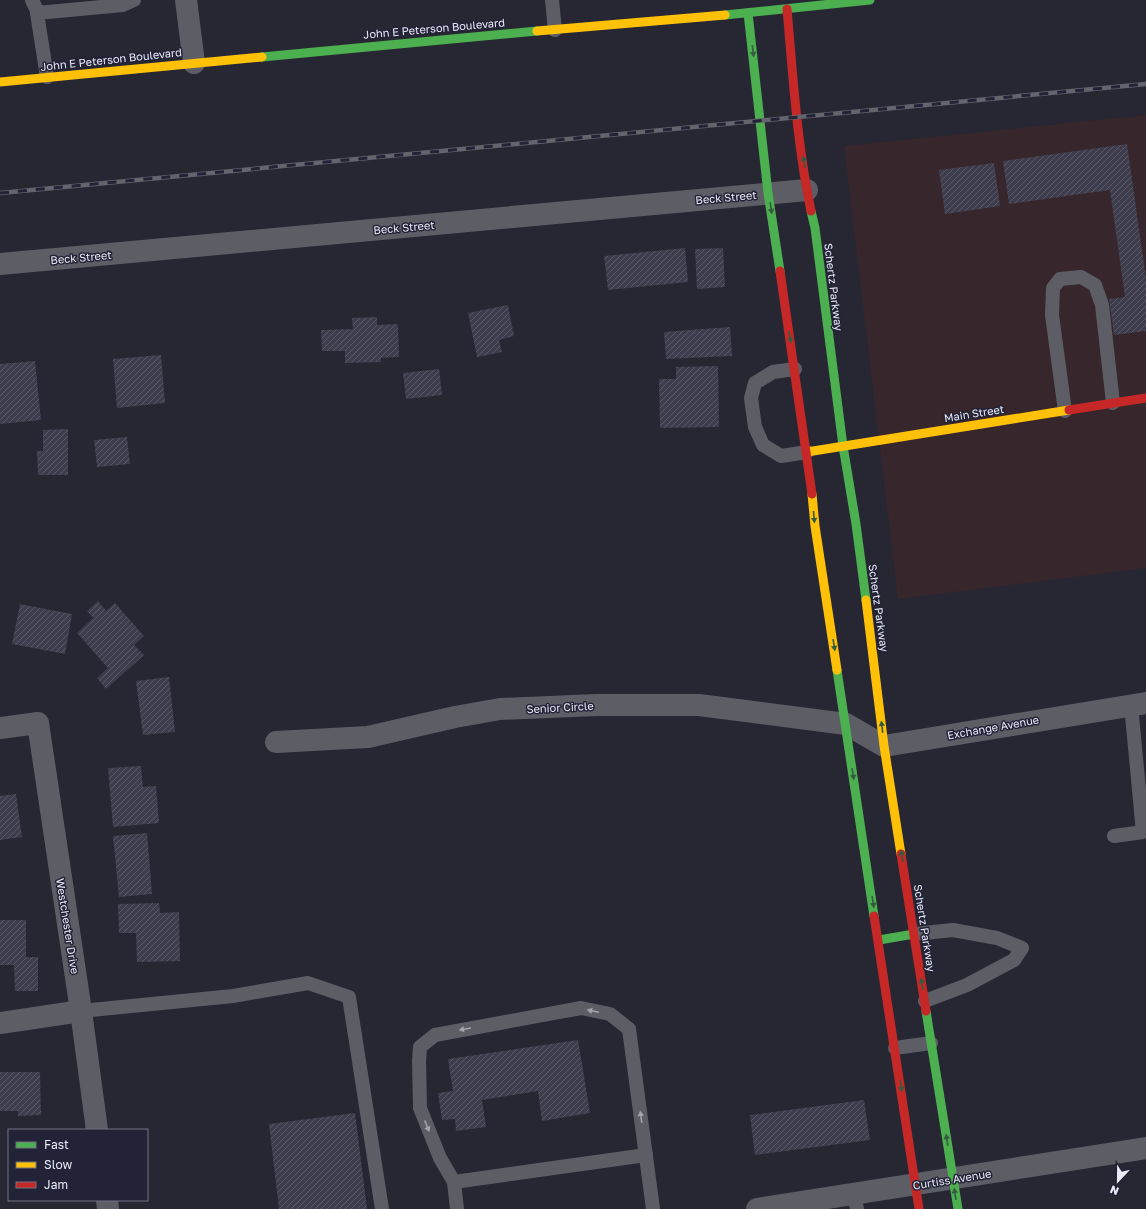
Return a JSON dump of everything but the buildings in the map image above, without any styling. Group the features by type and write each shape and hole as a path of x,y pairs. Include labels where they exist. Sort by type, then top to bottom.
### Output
{"main road":[{"name":"John E Peterson Boulevard","path":"0,82 748,13 768,5 787,9 870,0"},
{"name":"Schertz Parkway","path":"787,9 797,117 807,190 815,228 842,446 856,524 884,746 958,1209"},
{"path":"748,13 768,193 807,452 815,526 919,1209"},
{"name":"Main Street","path":"807,452 1146,398"},
{"path":"879,940 914,934"}],"street":[{"path":"186,0 194,63"},
{"name":"Beck Street","path":"0,264 807,190"},
{"name":"Exchange Avenue","path":"884,746 1139,704"},
{"name":"Senior Circle","path":"276,742 368,737 455,717 500,710 596,705 699,705 846,724"},
{"name":"Westchester Drive","path":"0,728 38,723 81,1011 97,1129"},
{"path":"846,724 884,746"},
{"path":"0,1023 81,1011"},
{"name":"Curtiss Avenue","path":"757,1209 856,1201 915,1184 1146,1148"}],"lane":[{"path":"32,0 38,13 47,77"},
{"path":"38,13 123,5 134,0"},
{"path":"552,0 555,30"},
{"path":"1065,411 1052,315 1053,288 1060,279 1081,278 1095,285 1102,305 1113,403"},
{"path":"795,368 774,372 755,383 751,398 755,426 763,445 782,456 807,452"},
{"path":"1114,836 1143,832 1139,704"},
{"path":"914,934 953,930 997,938 1022,948 1014,960 967,984 925,1001"},
{"path":"81,1011 233,996 308,983 349,997 382,1209"},
{"path":"457,1209 454,1182 440,1158 420,1108 420,1047 435,1035 581,1008 610,1014 629,1029 653,1209"},
{"path":"895,1048 932,1043"},
{"path":"454,1182 646,1155"}],"shaded area":[{"path":"1146,115 1146,568 898,599 844,146"}],"railway":[{"path":"0,193 1146,84"}],"traffic: fast":[{"path":"725,15 870,0"},
{"path":"748,13 768,193 780,271"},
{"path":"262,57 537,31"},
{"path":"811,211 815,228 843,446 856,524 866,600"},
{"path":"837,670 874,916"},
{"path":"879,940 914,934"},
{"path":"926,1011 958,1209"}],"traffic: slow":[{"path":"537,31 725,15"},
{"path":"0,82 262,57"},
{"path":"807,452 1069,410"},
{"path":"812,494 815,526 837,670"},
{"path":"866,600 884,746 901,854"}],"traffic: jam":[{"path":"787,9 799,136 811,211"},
{"path":"780,271 812,494"},
{"path":"1069,410 1146,398"},
{"path":"901,854 926,1011"},
{"path":"874,916 919,1209"}]}
